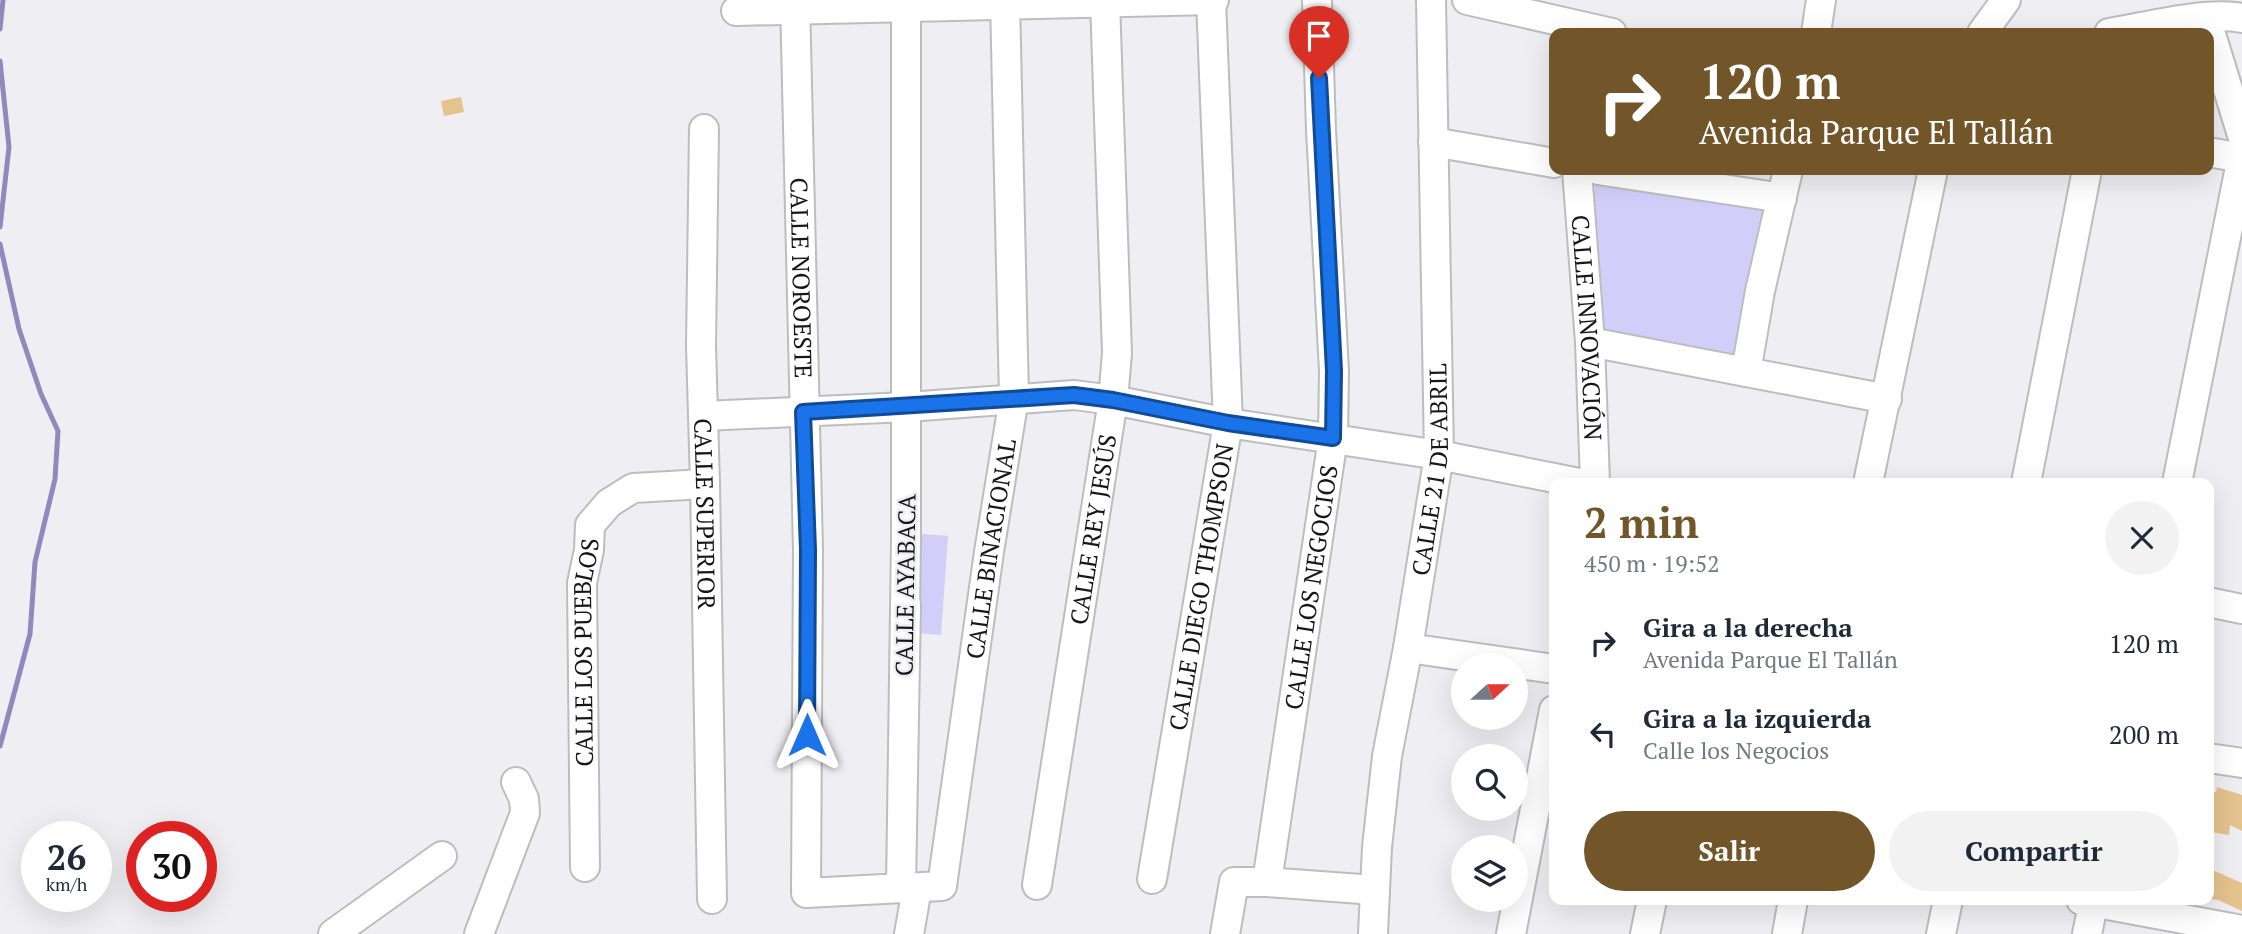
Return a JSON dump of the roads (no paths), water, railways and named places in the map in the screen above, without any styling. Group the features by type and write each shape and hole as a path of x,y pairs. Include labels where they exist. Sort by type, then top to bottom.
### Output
{"street":[{"path":"736,11 795,5 1213,0"},
{"name":"CALLE DIEGO THOMPSON","path":"1152,879 1228,423 1213,0"},
{"name":"CALLE LOS NEGOCIOS","path":"1267,882 1333,438 1334,371 1317,0"},
{"name":"CALLE 21 DE ABRIL","path":"1373,934 1387,756 1408,648 1439,455 1432,0"},
{"path":"1467,0 1590,28"},
{"path":"1817,28 1821,0"},
{"path":"1986,28 2006,0"},
{"name":"CALLE REY JESÚS","path":"1037,885 1113,400 1117,353 1105,1"},
{"name":"CALLE BINACIONAL","path":"920,889 989,552 1014,398 1004,2"},
{"name":"CALLE AYABACA","path":"906,3 907,407 920,889"},
{"name":"CALLE NOROESTE","path":"795,5 808,550 806,893 920,889"},
{"path":"2138,28 2220,13 2242,135"},
{"name":"CALLE SUPERIOR","path":"704,130 701,346 712,899"},
{"path":"1433,142 1549,162"},
{"path":"2178,478 2242,157 2214,153"},
{"name":"CALLE INNOVACIÓN","path":"1577,175 1590,342 1595,478"},
{"path":"1631,175 1782,198"},
{"path":"1746,372 1760,291 1787,175"},
{"path":"1869,478 1932,175"},
{"path":"2027,478 2086,175"},
{"path":"1590,342 1887,399"},
{"path":"704,416 907,407 1074,395 1228,423 1439,455 1554,478"},
{"name":"CALLE LOS PUEBLOS","path":"585,867 582,583 589,550 590,525 609,503 633,488 705,484"},
{"path":"2214,603 2242,609"},
{"name":"CALLE AYABACA","path":"906,604 920,889"},
{"path":"1408,648 1549,668"},
{"path":"1511,934 1549,736"},
{"path":"2214,759 2242,763"},
{"path":"479,934 525,813 524,799 516,782"},
{"path":"333,934 442,856"},
{"path":"1225,934 1234,882 1361,889 1375,893"},
{"path":"909,934 920,889"},
{"path":"1645,934 1651,905"},
{"path":"1787,934 1792,905"},
{"path":"1941,934 1947,905"},
{"path":"2087,934 2090,905"},
{"path":"2115,905 2242,930"}],"waterway":[{"path":"0,29 3,0"},
{"path":"0,61 9,147 0,227"},
{"path":"0,244 19,329 41,394 58,431 55,479 35,562 30,634 0,746"}]}
